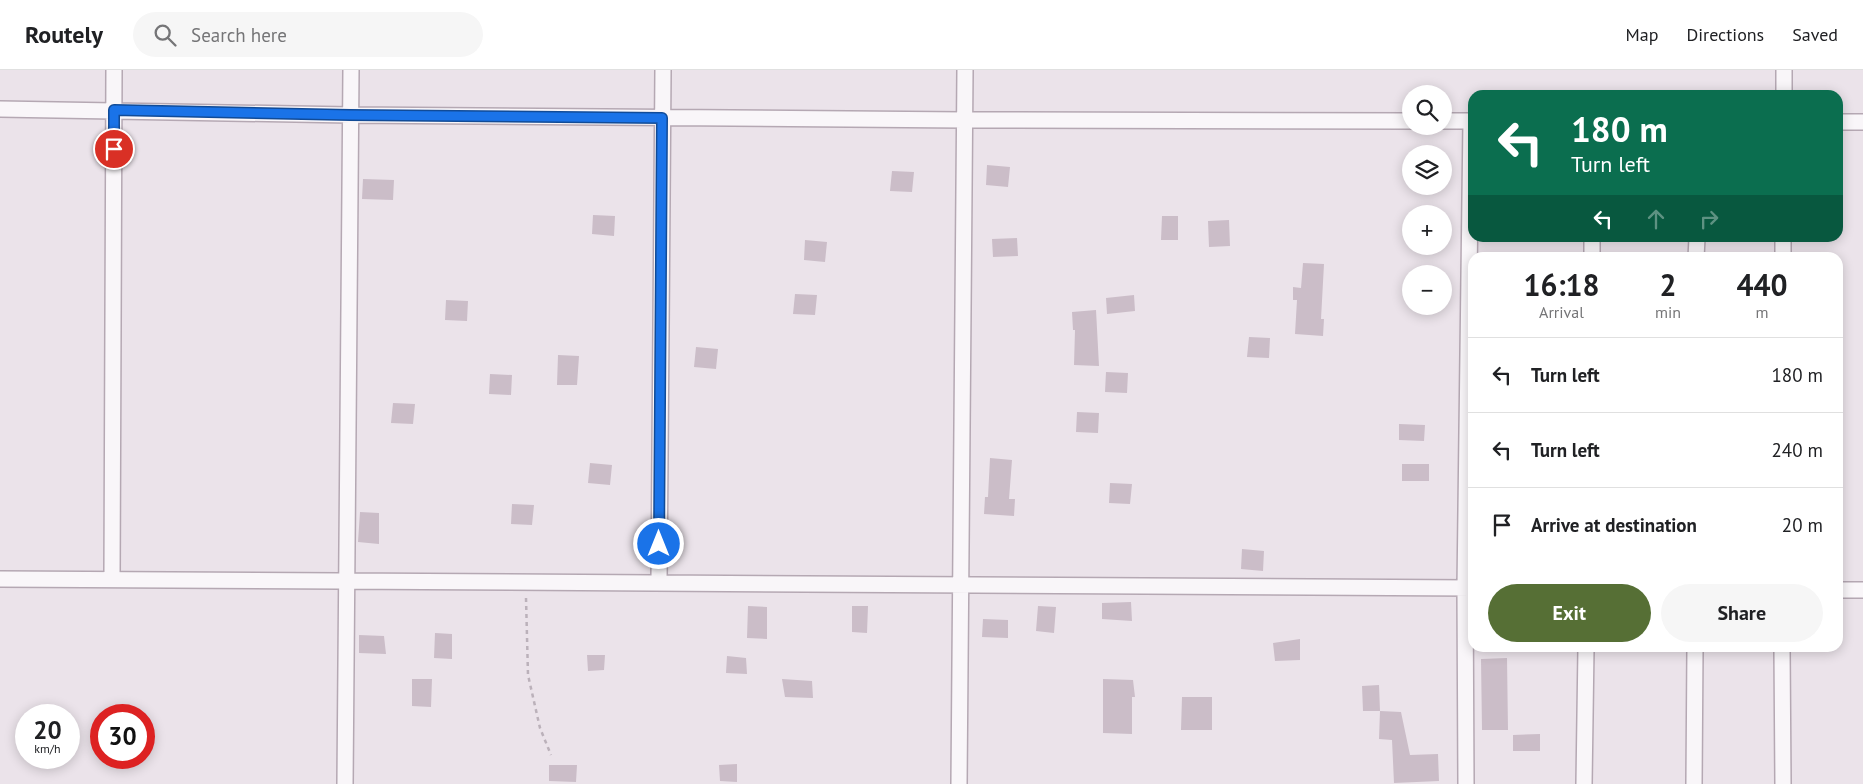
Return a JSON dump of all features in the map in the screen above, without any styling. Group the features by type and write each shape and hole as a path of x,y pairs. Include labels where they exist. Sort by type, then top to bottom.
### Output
{"street":[{"path":"112,578 114,70"},
{"path":"345,784 351,70"},
{"path":"659,582 663,70"},
{"path":"959,784 965,70"},
{"path":"1784,70 1784,90"},
{"path":"0,109 662,118 1402,121"},
{"path":"1452,121 1468,121"},
{"path":"1843,122 1863,122"},
{"path":"0,578 1468,588"},
{"path":"1843,590 1863,590"},
{"path":"1466,784 1468,652"},
{"path":"1584,784 1586,652"},
{"path":"1694,784 1695,652"},
{"path":"1782,652 1783,784"}],"path":[{"path":"526,581 528,675 540,728 551,755"}],"building":[{"path":"987,165 1010,167 1008,187 986,185"},
{"path":"892,171 914,172 912,192 890,191"},
{"path":"363,179 394,180 393,200 362,199"},
{"path":"593,215 615,216 614,236 592,234"},
{"path":"1162,216 1178,216 1178,240 1161,240"},
{"path":"1229,220 1230,246 1209,247 1208,221"},
{"path":"1017,238 1018,256 993,257 992,239"},
{"path":"805,240 827,242 825,262 804,260"},
{"path":"1303,263 1324,264 1321,319 1324,319 1323,336 1295,334 1297,300 1293,300 1293,287 1301,288"},
{"path":"795,294 817,295 815,315 793,314"},
{"path":"1134,295 1135,311 1107,314 1106,298"},
{"path":"446,300 468,301 467,321 445,320"},
{"path":"1096,310 1099,366 1074,365 1075,330 1073,330 1072,312"},
{"path":"1249,337 1270,338 1269,358 1247,357"},
{"path":"696,347 718,349 716,369 694,367"},
{"path":"558,355 579,356 577,385 557,385"},
{"path":"1106,372 1128,373 1127,393 1105,392"},
{"path":"490,374 512,375 511,395 489,394"},
{"path":"393,403 415,404 413,424 391,423"},
{"path":"1077,412 1099,413 1098,433 1076,432"},
{"path":"1399,424 1425,425 1424,441 1399,440"},
{"path":"990,458 1012,460 1009,499 1015,499 1014,516 984,514 985,497 988,497"},
{"path":"590,463 612,465 610,485 588,483"},
{"path":"1402,464 1429,464 1429,481 1402,481"},
{"path":"1110,483 1132,484 1130,504 1109,503"},
{"path":"512,504 534,505 532,525 511,524"},
{"path":"360,512 379,513 379,544 358,542"},
{"path":"1242,549 1264,551 1263,571 1241,569"},
{"path":"1131,602 1132,621 1102,619 1102,603"},
{"path":"748,606 767,607 767,639 747,638"},
{"path":"852,606 868,606 867,633 852,632"},
{"path":"1038,606 1056,607 1054,633 1036,631"},
{"path":"983,619 1008,620 1008,638 982,637"},
{"path":"435,633 452,634 452,659 434,658"},
{"path":"359,635 384,636 386,654 359,653"},
{"path":"1300,639 1300,660 1275,661 1273,643"},
{"path":"587,655 605,655 604,670 588,671"},
{"path":"727,656 746,658 747,674 726,673"},
{"path":"1507,658 1508,730 1482,730 1481,659"},
{"path":"412,679 432,679 431,707 412,706"},
{"path":"782,679 812,681 813,698 785,697"},
{"path":"1103,679 1133,680 1135,697 1132,697 1132,734 1103,733"},
{"path":"1379,685 1380,711 1363,711 1362,686"},
{"path":"1182,697 1212,697 1212,730 1181,730"},
{"path":"1380,711 1401,712 1410,755 1438,754 1439,781 1394,783 1392,740 1379,739"},
{"path":"1540,734 1540,751 1513,751 1513,735"},
{"path":"737,764 737,782 720,781 719,765"},
{"path":"549,765 577,765 576,782 549,781"}],"route":[{"path":"114,149 114,110 350,115 662,118 659,544"}]}
